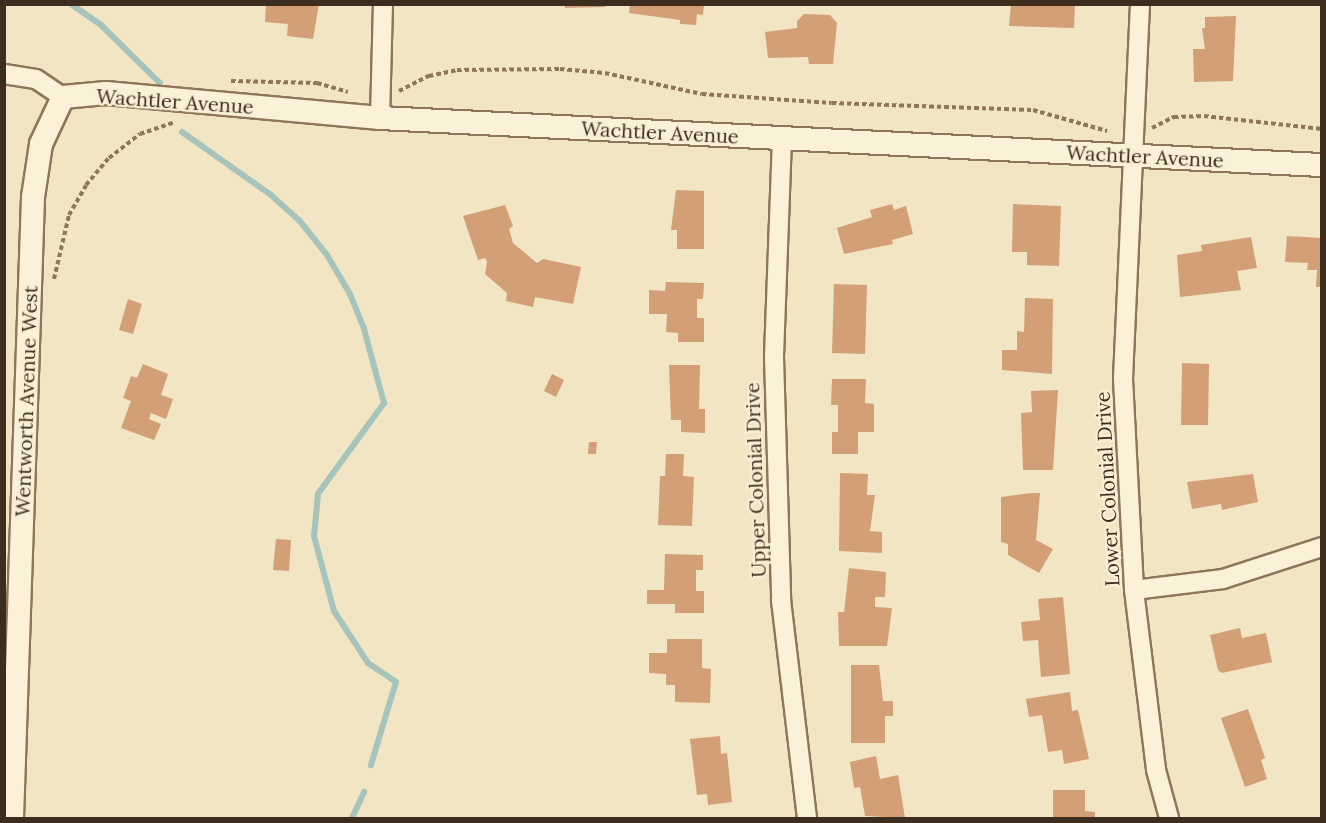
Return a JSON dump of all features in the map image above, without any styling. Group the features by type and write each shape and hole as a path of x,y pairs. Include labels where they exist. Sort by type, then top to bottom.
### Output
{"street":[{"path":"380,107 383,4"},
{"name":"Lower Colonial Drive","path":"1140,4 1123,379 1134,590 1156,770 1169,819"},
{"path":"4,74 36,80 63,97"},
{"name":"Wachtler Avenue","path":"63,97 106,93 194,101 380,107 782,138 1133,145 1322,165"},
{"name":"Wentworth Avenue West","path":"12,819 33,197 41,144 63,97"},
{"name":"Upper Colonial Drive","path":"782,138 774,357 781,588 807,819"},
{"path":"1134,590 1223,579 1322,547"}],"path":[{"path":"222,83 243,79 317,84 380,107 391,95 429,76 457,70 560,69 616,75 702,94 832,104 1033,110 1109,132 1133,145 1183,116 1322,129"},
{"path":"53,289 69,215 86,185 109,159 140,134 178,121 194,101"}],"building":[{"path":"266,4 319,4 313,39 287,36 288,24 265,22"},
{"path":"630,4 704,4 703,15 697,14 696,25 680,24 680,20 629,13"},
{"path":"1011,4 1075,4 1074,28 1009,26"},
{"path":"565,5 605,5 605,7 565,8"},
{"path":"804,14 830,15 837,23 833,64 809,64 808,57 768,58 765,32 797,28 797,21"},
{"path":"1236,16 1233,81 1194,82 1193,49 1205,49 1202,28 1205,28 1205,17"},
{"path":"676,190 704,191 704,249 677,249 677,230 671,230"},
{"path":"892,204 894,210 906,206 913,234 892,240 893,244 844,254 837,228 872,217 870,210"},
{"path":"1013,204 1061,206 1059,266 1027,265 1027,252 1012,252"},
{"path":"505,205 513,226 509,229 513,243 537,263 543,259 581,267 573,304 535,297 533,307 506,301 507,293 485,274 487,262 485,258 478,260 463,216"},
{"path":"1287,236 1322,238 1322,287 1316,287 1317,270 1307,270 1308,263 1285,262"},
{"path":"1251,237 1257,268 1237,271 1241,290 1180,297 1177,255 1202,251 1201,245"},
{"path":"666,282 704,283 703,299 697,299 697,318 704,318 704,342 678,342 678,333 666,332 667,314 649,314 649,290 665,291"},
{"path":"834,284 867,285 865,354 832,353"},
{"path":"1025,298 1053,299 1052,374 1002,370 1002,350 1017,350 1017,331 1024,332"},
{"path":"128,299 142,304 133,334 119,330"},
{"path":"1182,363 1209,364 1208,425 1181,425"},
{"path":"143,364 168,374 161,395 173,399 166,419 151,413 149,419 161,424 154,440 121,428 131,401 123,398 131,376 137,378"},
{"path":"669,365 700,365 699,409 705,409 705,433 681,432 681,420 671,420"},
{"path":"552,374 564,380 556,397 544,391"},
{"path":"832,379 866,379 865,403 874,404 874,432 858,432 858,454 832,454 832,432 838,432 838,405 831,405"},
{"path":"1058,390 1053,470 1023,470 1021,413 1032,412 1031,391"},
{"path":"589,442 597,442 596,454 588,454"},
{"path":"666,454 684,454 683,476 694,477 692,526 658,525 660,476 665,476"},
{"path":"840,473 868,474 867,495 875,495 870,531 882,532 882,553 839,551"},
{"path":"1253,474 1258,502 1222,510 1221,504 1192,509 1187,482"},
{"path":"1040,493 1036,540 1053,549 1039,573 1008,555 1008,544 1001,542 1001,497"},
{"path":"276,539 291,540 289,571 273,570"},
{"path":"665,554 703,555 703,570 696,570 696,591 704,591 704,613 675,613 675,604 647,604 647,590 664,590"},
{"path":"849,568 886,572 885,597 875,597 875,607 892,608 887,646 839,646 838,612 844,612"},
{"path":"1063,597 1070,674 1041,677 1038,640 1023,641 1021,622 1040,620 1038,599"},
{"path":"1240,628 1242,638 1266,633 1272,662 1222,673 1218,670 1210,635"},
{"path":"667,639 702,639 702,668 711,669 710,703 675,702 675,685 666,685 666,674 649,673 649,653 667,653"},
{"path":"851,665 879,665 883,701 893,701 893,716 885,716 885,743 851,743"},
{"path":"1070,692 1072,711 1078,710 1089,759 1064,764 1062,750 1048,752 1042,715 1029,717 1026,699"},
{"path":"1248,709 1265,758 1261,760 1267,779 1245,787 1221,718"},
{"path":"720,736 721,754 727,753 732,802 708,805 707,794 697,795 690,739"},
{"path":"876,756 880,779 898,775 905,818 865,816 860,787 854,788 850,762"},
{"path":"1053,790 1085,790 1085,811 1095,812 1095,818 1053,818"}],"waterway":[{"path":"71,4 102,26 160,83"},
{"path":"182,132 271,195 299,220 327,255 350,294 364,329 384,403 318,494 314,536 334,611 368,663 396,682 371,765"},
{"path":"352,818 364,792"}]}
